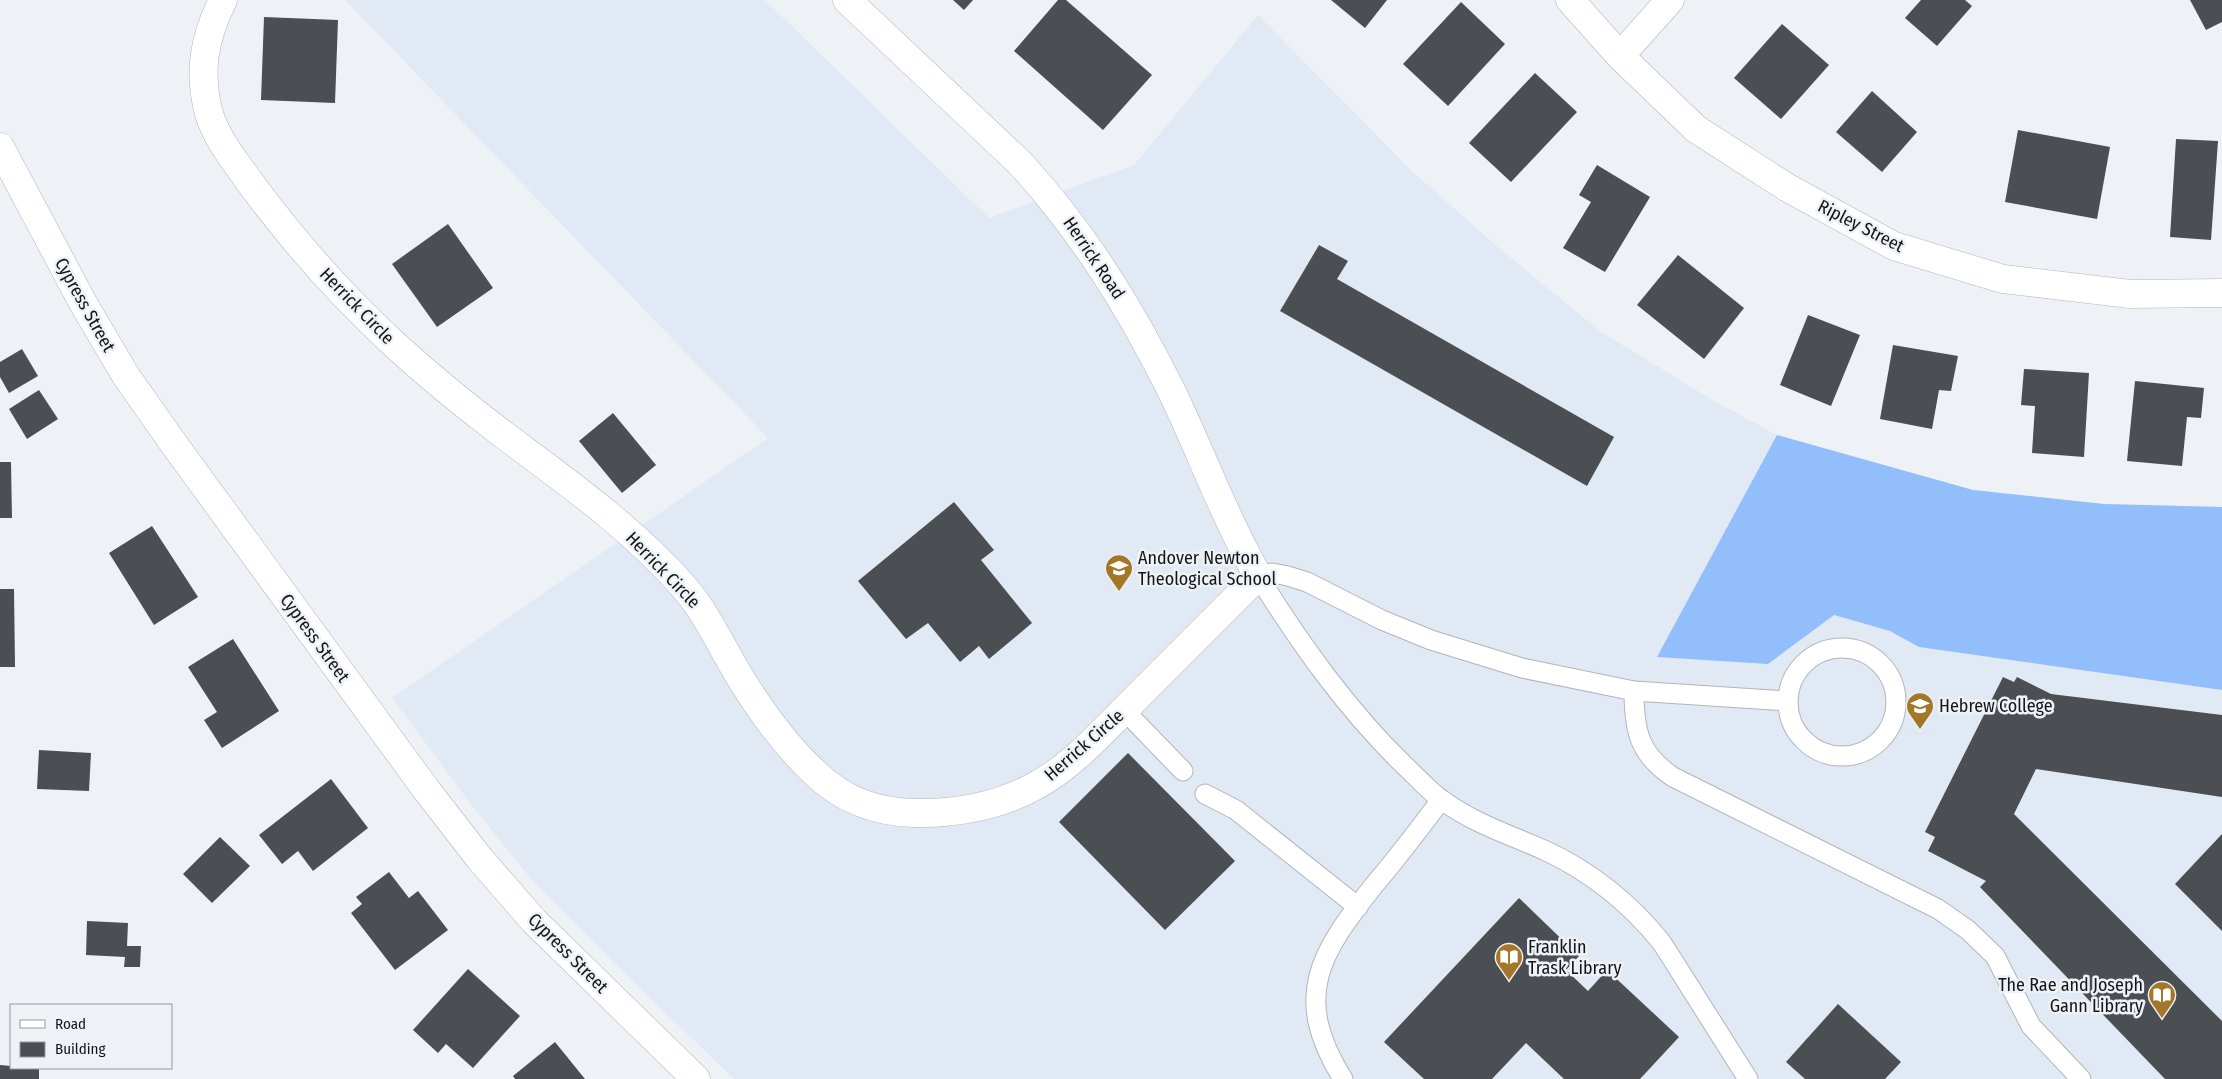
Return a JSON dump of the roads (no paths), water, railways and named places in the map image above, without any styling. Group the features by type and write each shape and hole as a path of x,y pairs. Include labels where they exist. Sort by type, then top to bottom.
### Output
{"street":[{"name":"Herrick Circle","path":"223,0 208,32 204,54 204,75 209,111 215,129 224,145 260,195 308,254 350,300 407,356 471,410 591,500 665,567 704,614 752,696 799,756 832,788 864,806 884,810 928,813 979,807 1010,798 1050,778 1072,760 1124,710 1258,576"},
{"name":"Herrick Road","path":"847,0 1020,163 1042,187 1093,253 1115,286 1154,357 1182,415 1238,542 1258,576"},
{"name":"Ripley Street","path":"1570,0 1620,56 1696,129 1788,188 1894,246 2002,279 2130,294 2222,293"},
{"path":"1620,56 1670,0"},
{"name":"Cypress Street","path":"0,147 83,303 126,376 425,788 480,860 534,921 696,1079"}],"lane":[{"path":"1748,1079 1662,943 1648,926 1622,900 1589,873 1570,862 1478,821 1441,800 1385,747 1355,713 1304,648 1258,576 1272,573 1307,582 1382,620 1431,640 1522,668 1634,691 1787,701"},
{"path":"1842,648 1861,651 1878,661 1890,677 1896,693 1896,711 1890,728 1881,741 1866,751 1849,756 1832,756 1815,750 1801,738 1790,721 1787,701 1791,681 1804,662 1822,651 1842,648"},
{"path":"1634,691 1637,734 1644,750 1658,766 1673,777 1938,909 1953,919 1983,942 1995,956 2031,1026 2082,1079"},
{"path":"1124,710 1183,771"},
{"path":"1205,794 1236,810 1358,906"},
{"path":"1343,1079 1331,1060 1322,1040 1317,1021 1315,1001 1323,961 1342,926 1441,800"}],"place":[{"name":"Andover Newton Theological School","path":"1119,592"},
{"name":"Hebrew College","path":"1920,730"},
{"name":"Franklin Trask Library","path":"1509,981"},
{"name":"The Rae and Joseph Gann Library","path":"2162,1019"}]}
